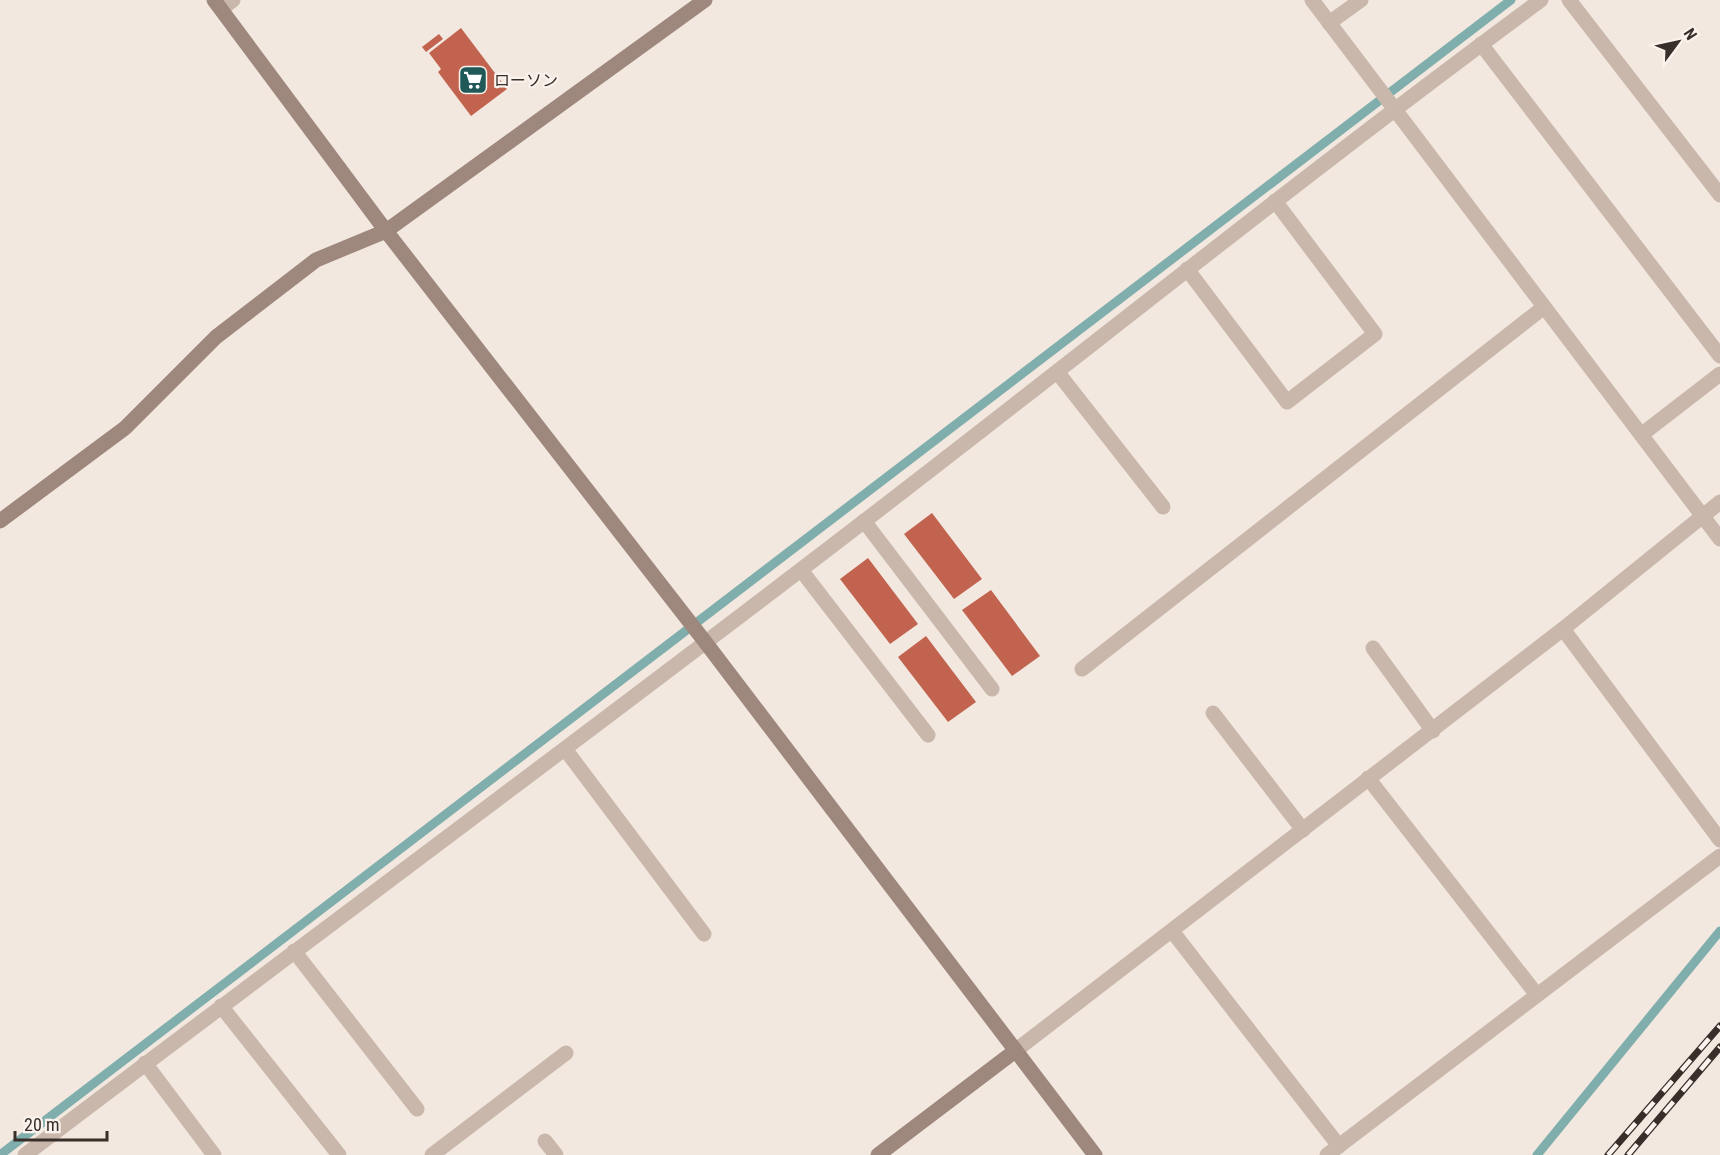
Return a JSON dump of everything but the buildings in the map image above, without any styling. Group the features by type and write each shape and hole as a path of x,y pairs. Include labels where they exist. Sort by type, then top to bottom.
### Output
{"street":[{"path":"0,521 125,428 216,337 316,260 386,231 705,0"},
{"path":"1312,0 1720,539"},
{"path":"1329,23 1361,0"},
{"path":"25,1155 706,643 1058,373 1186,269 1394,109 1541,0"},
{"path":"1569,0 1720,195"},
{"path":"223,3 386,231 706,643 1095,1155"},
{"path":"1481,44 1720,356"},
{"path":"1186,269 1287,402 1375,334 1275,201"},
{"path":"1082,669 1544,307"},
{"path":"1058,373 1163,507"},
{"path":"1641,435 1720,374"},
{"path":"878,1155 1368,778 1433,731 1720,502"},
{"path":"864,522 992,689"},
{"path":"801,570 928,735"},
{"path":"1563,629 1720,840"},
{"path":"1373,648 1433,731"},
{"path":"1213,713 1303,830"},
{"path":"565,749 704,934"},
{"path":"1368,778 1537,995"},
{"path":"1172,931 1333,1150 1720,856"},
{"path":"294,951 417,1109"},
{"path":"221,1006 339,1155"},
{"path":"432,1155 566,1053"},
{"path":"145,1063 214,1155"},
{"path":"545,1141 556,1155"}],"waterway":[{"path":"0,1155 1511,0"},
{"path":"1537,1155 1720,931"}],"railway":[{"path":"1608,1155 1720,1026"},
{"path":"1628,1155 1720,1047"}],"place":[{"name":"ローソン","path":"473,80"}]}
